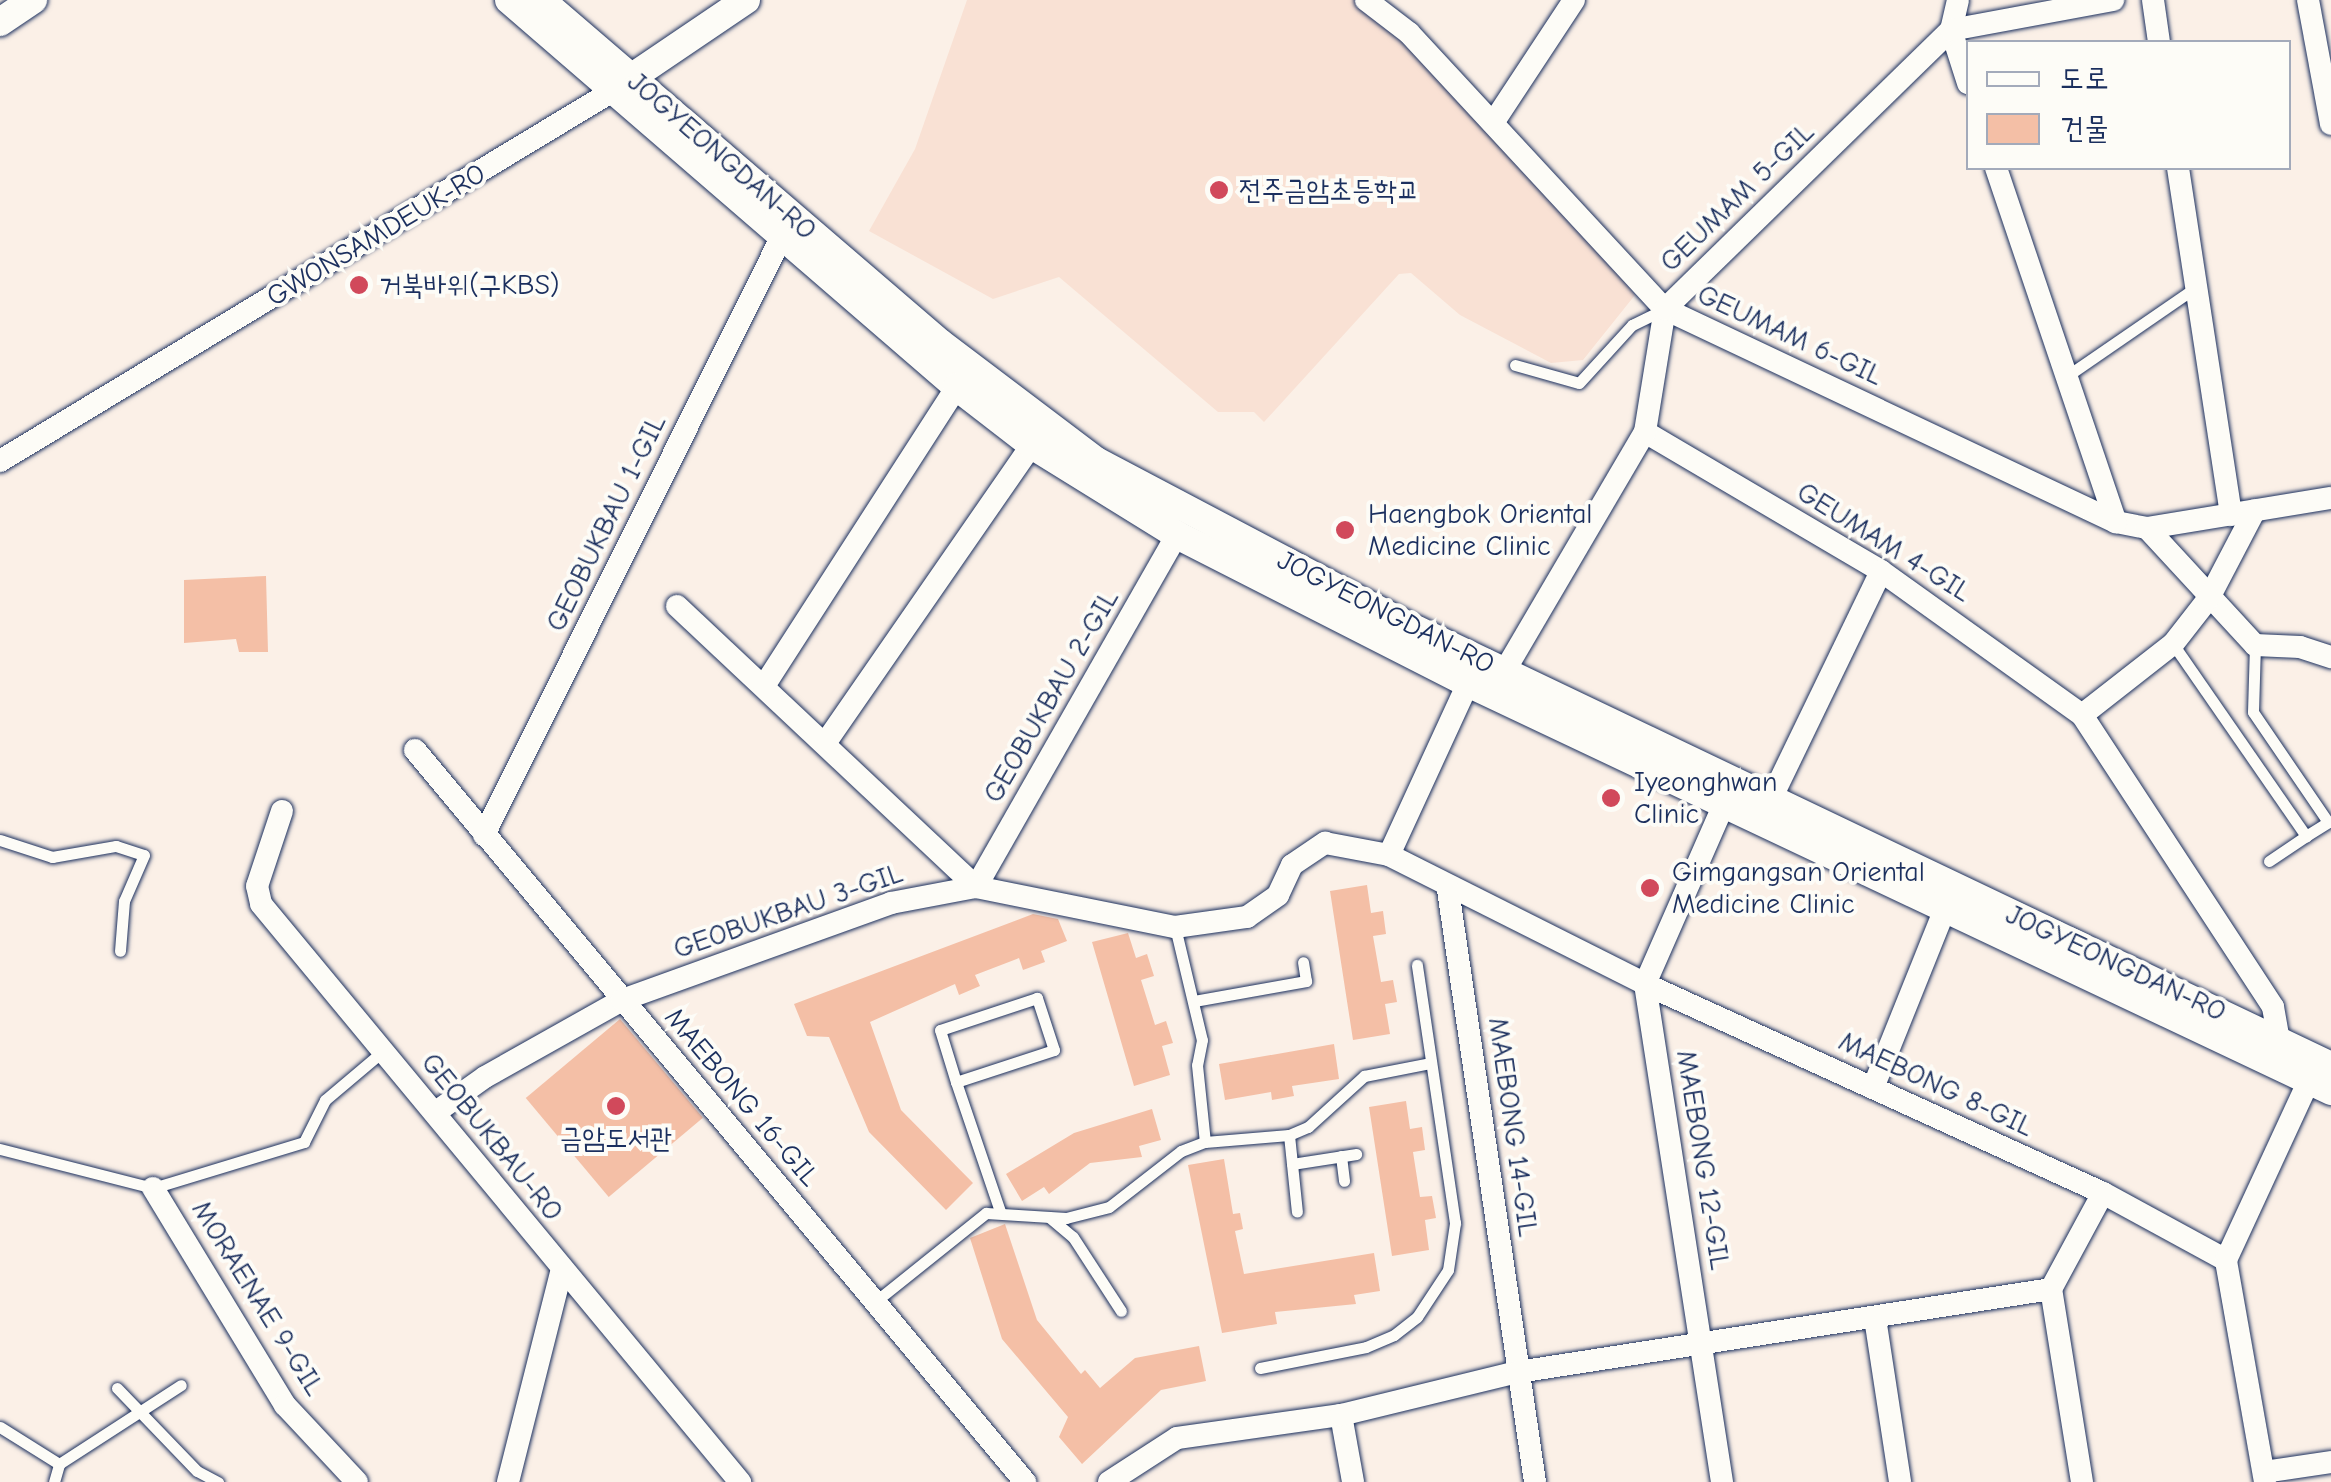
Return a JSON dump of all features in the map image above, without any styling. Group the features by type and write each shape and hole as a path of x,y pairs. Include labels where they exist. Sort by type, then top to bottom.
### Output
{"street":[{"path":"0,22 34,0"},
{"name":"JOGYEONGDAN-RO","path":"509,0 620,84 940,343 1096,461 1504,672 2279,1040 2322,1074"},
{"name":"JOGYEONGDAN-RO","path":"541,0 620,84 781,238 957,387 1032,445 1177,536 1468,683 1724,804 2322,1074"},
{"name":"GWONSAMDEUK-RO","path":"0,461 620,84 746,0"},
{"name":"GEUMAM 6-GIL","path":"1366,0 1409,33 1665,309 2116,522 2147,528 2331,498"},
{"path":"1493,122 1574,0"},
{"path":"1958,0 1951,30 1966,77"},
{"path":"1951,30 2113,0"},
{"path":"2153,0 2160,40"},
{"path":"2308,0 2331,124"},
{"name":"GEUMAM 5-GIL","path":"1504,672 1645,432 1665,309 1951,30"},
{"path":"1997,170 2116,522"},
{"path":"2178,170 2231,515"},
{"name":"GEOBUKBAU 1-GIL","path":"484,835 781,238"},
{"path":"764,686 957,387"},
{"name":"GEUMAM 4-GIL","path":"1645,432 1881,571 2082,715 2274,1007 2279,1040"},
{"path":"826,742 1032,445"},
{"path":"2082,715 2173,644 2209,598 2255,510"},
{"path":"2147,528 2256,645 2300,646 2331,657"},
{"name":"GEOBUKBAU 2-GIL","path":"976,887 1177,536"},
{"path":"1770,801 1881,571"},
{"name":"GEOBUKBAU 3-GIL","path":"678,606 976,887"},
{"path":"1504,672 1468,683 1389,855 1448,890 1645,984 1724,804"},
{"name":"MAEBONG 16-GIL","path":"414,750 1024,1482"},
{"name":"GEOBUKBAU-RO","path":"282,811 256,886 261,904 436,1112 561,1274 740,1482"},
{"name":"GEOBUKBAU 3-GIL","path":"436,1112 622,1000 890,903 976,887 1176,927 1247,917 1278,894 1292,865 1325,843 1389,855"},
{"name":"MAEBONG 14-GIL","path":"1448,890 1535,1482"},
{"path":"1872,1088 1946,906"},
{"name":"MAEBONG 8-GIL","path":"1645,984 2104,1194 2226,1260"},
{"name":"MAEBONG 12-GIL","path":"1645,984 1722,1482"},
{"path":"2322,1074 2226,1260 2264,1477 2331,1462"},
{"name":"MORAENAE 9-GIL","path":"153,1188 285,1405 358,1482"},
{"path":"2082,1482 2051,1289 2104,1194"},
{"path":"508,1482 561,1274"},
{"path":"1109,1482 1177,1438 1341,1415 1518,1372 2051,1289"},
{"path":"1874,1318 1900,1482"},
{"path":"1341,1415 1353,1482"}],"lane":[{"path":"2065,378 2195,288"},
{"path":"1514,366 1579,383 1632,325 1665,309"},
{"path":"2173,644 2306,836"},
{"path":"2256,645 2254,712 2330,821 2270,861"},
{"path":"0,840 52,858 116,846 144,856 124,900 120,951"},
{"path":"1176,927 1202,1040 1198,1087 1205,1142"},
{"path":"1194,1002 1306,982 1304,962"},
{"path":"1260,1368 1366,1347 1394,1335 1434,1295 1448,1270 1455,1223 1418,965"},
{"path":"956,1082 1054,1050 1037,998 940,1030 956,1082 1000,1211"},
{"path":"0,1149 153,1188 304,1142 324,1100 384,1051"},
{"path":"876,1301 972,1221 1000,1211 1049,1217 1109,1207 1166,1160 1205,1142 1289,1135 1308,1127 1364,1076 1430,1063"},
{"path":"1289,1135 1296,1212"},
{"path":"1292,1164 1356,1154"},
{"path":"1341,1156 1344,1180"},
{"path":"1049,1217 1072,1238 1121,1311"},
{"path":"54,1482 59,1464 140,1416 181,1385"},
{"path":"117,1388 197,1471 218,1482"},
{"path":"0,1427 59,1464"}],"shaded area":[{"name":"전주금암초등학교","path":"967,0 1357,0 1397,29 1512,149 1635,295 1583,360 1551,363 1460,315 1411,273 1399,274 1264,422 1254,412 1218,412 1059,277 993,299 869,231 915,149"}],"building":[{"path":"266,576 268,652 239,652 236,639 184,643 184,580"},
{"path":"1367,885 1371,913 1383,911 1386,934 1373,936 1381,982 1393,980 1397,1002 1385,1004 1390,1034 1353,1040 1330,891"},
{"path":"1033,914 1058,919 1067,941 1041,951 1045,962 1023,970 1019,958 975,975 980,986 959,995 955,984 870,1022 901,1110 973,1183 946,1210 869,1132 829,1037 807,1036 794,1004"},
{"path":"1128,933 1136,958 1147,954 1154,976 1141,980 1155,1025 1166,1021 1173,1043 1162,1046 1170,1075 1134,1086 1092,942"},
{"name":"금암도서관","path":"620,1019 703,1118 609,1197 526,1098"},
{"path":"1334,1044 1339,1079 1292,1086 1294,1096 1272,1100 1271,1092 1225,1100 1219,1064"},
{"path":"1406,1101 1410,1129 1422,1127 1425,1150 1413,1152 1420,1197 1432,1196 1436,1218 1425,1220 1429,1250 1392,1256 1369,1107"},
{"path":"1152,1109 1161,1140 1139,1146 1142,1157 1090,1163 1049,1194 1044,1187 1022,1201 1006,1174 1074,1133"},
{"path":"1224,1159 1233,1214 1240,1213 1243,1229 1235,1231 1244,1274 1374,1253 1380,1291 1354,1295 1356,1304 1275,1312 1277,1324 1222,1333 1188,1165"},
{"path":"1005,1224 1037,1320 1081,1374 1085,1370 1100,1388 1135,1358 1199,1346 1206,1381 1161,1390 1082,1464 1059,1437 1068,1417 1002,1339 970,1238"}],"place":[{"name":"전주금암초등학교","path":"1219,190"},
{"name":"거북바위(구KBS)","path":"359,285"},
{"name":"Haengbok Oriental Medicine Clinic","path":"1345,530"},
{"name":"Iyeonghwan Clinic","path":"1611,798"},
{"name":"Gimgangsan Oriental Medicine Clinic","path":"1650,888"},
{"name":"금암도서관","path":"616,1106"}]}
